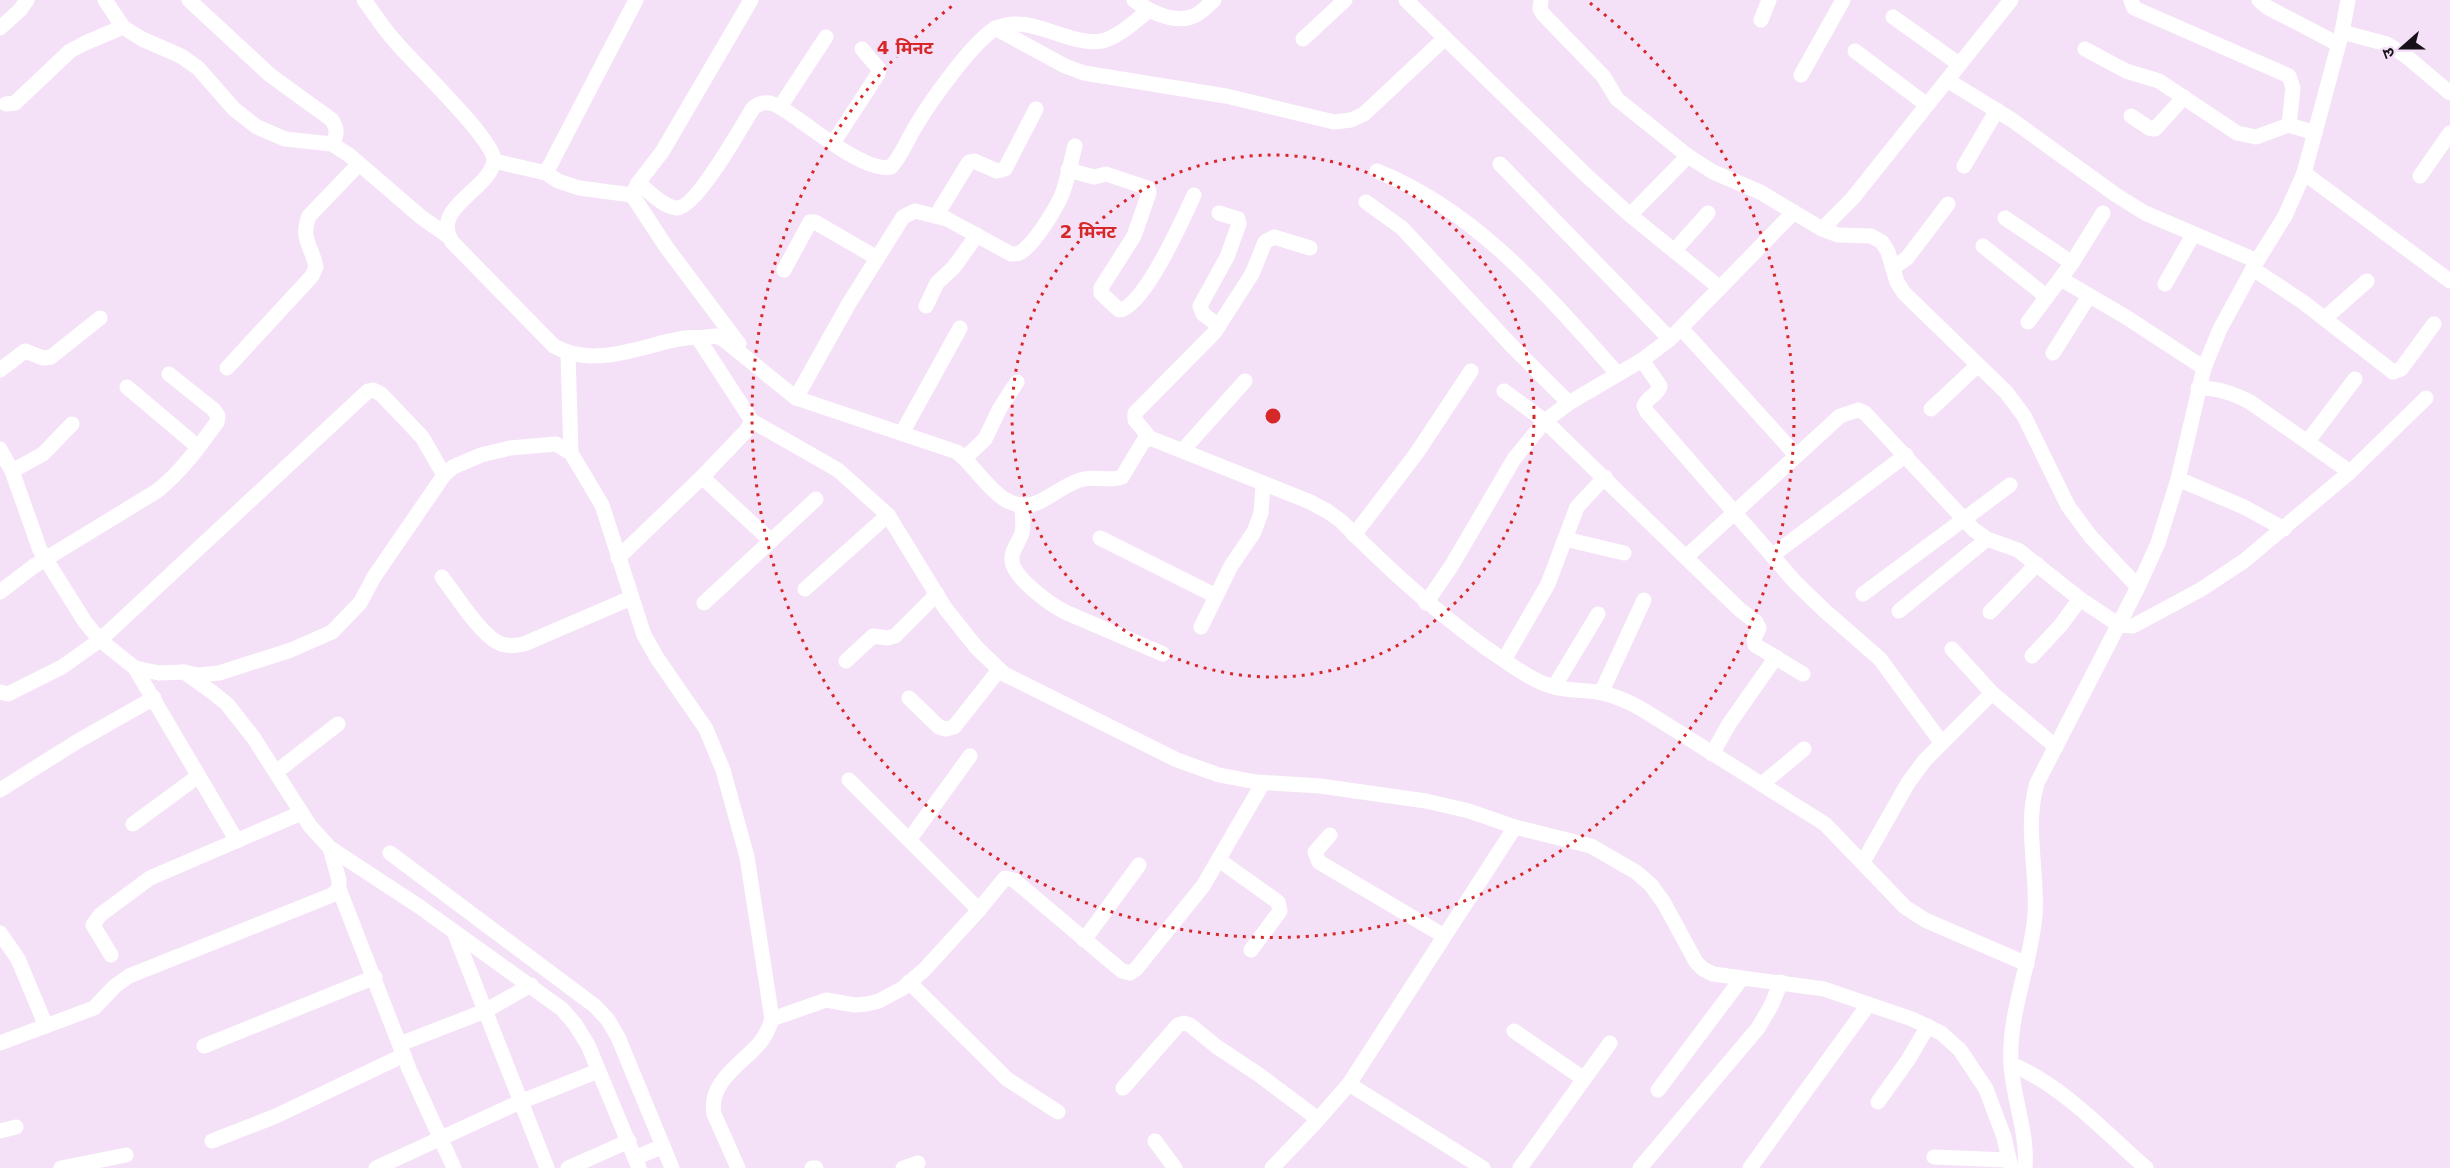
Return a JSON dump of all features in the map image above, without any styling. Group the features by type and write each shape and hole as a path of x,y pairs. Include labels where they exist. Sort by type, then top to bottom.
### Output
{"street":[{"path":"0,28 20,10 27,0"},
{"path":"105,0 123,27 189,62 234,109 256,127 285,140 332,144 359,164 421,217 448,236 554,346 568,354 607,356 683,338 716,336 723,339 795,398 946,448 965,458 994,493 1008,501 1022,505 1038,502 1079,480 1122,477 1143,442 1150,438"},
{"path":"189,0 270,75 332,120 337,128 337,135 332,144"},
{"path":"364,0 393,39 478,133 494,161 546,173 558,181 579,188 635,189 675,208 684,206 700,192 753,108 763,103 780,107 833,143 883,169 891,167 919,120 974,46 995,28 1018,24 1088,41 1101,41 1112,38 1148,11"},
{"path":"546,173 636,0"},
{"path":"635,189 662,152 751,0"},
{"path":"1134,0 1148,11 1183,18 1193,17 1214,0"},
{"path":"1303,39 1345,0"},
{"path":"1541,0 1540,9 1543,14 1603,76 1617,99 1688,156 1713,172 1760,192 1822,229 1838,235 1871,236 1882,242 1904,293 2006,392 2024,416 2068,506 2111,560 2138,587"},
{"path":"1761,20 1769,0"},
{"path":"1801,75 1843,0"},
{"path":"1822,229 1852,199 2012,0"},
{"path":"2131,0 2134,8 2289,76 2293,88 2289,125"},
{"path":"2259,0 2267,7 2340,38 2386,44 2406,56 2450,93"},
{"path":"2025,1168 2026,1151 2015,1099 2011,1064 2013,1023 2027,964 2034,917 2036,884 2030,823 2031,803 2037,783 2119,625 2158,543 2178,479 2204,368 2220,329 2285,216 2304,173 2348,0"},
{"path":"1409,1 1544,136 1630,215 1720,288"},
{"path":"1893,17 1959,64"},
{"path":"6,104 15,104 70,51 123,27"},
{"path":"995,28 1065,66 1084,73 1226,96 1334,122 1351,120 1364,114 1445,38"},
{"path":"780,107 826,37"},
{"path":"833,143 878,74 879,69 876,64 862,49"},
{"path":"2085,49 2126,71 2159,81 2237,133 2256,137 2289,125 2315,133"},
{"path":"1855,51 1927,105"},
{"path":"1947,80 1997,111 2145,213 2255,265 2396,372 2401,369 2434,324"},
{"path":"2131,116 2148,128 2156,129 2184,97"},
{"path":"936,216 969,162 974,161 997,171 1005,169 1036,109"},
{"path":"1964,166 1997,111"},
{"path":"2420,177 2450,133"},
{"path":"795,398 903,217 915,211 947,219 1011,254 1023,251 1055,207 1064,189 1075,146"},
{"path":"1630,215 1688,156"},
{"path":"448,236 447,217 483,183 494,161"},
{"path":"227,368 312,276 316,267 305,238 304,227 309,216 359,164"},
{"path":"1500,164 1593,258 1675,334 1796,454"},
{"path":"1068,170 1094,177 1106,174 1148,188 1149,193 1134,236 1101,288 1101,293 1119,310 1128,307 1156,271 1168,252 1194,195"},
{"path":"1377,171 1404,182 1442,204 1502,250 1617,373"},
{"path":"2304,173 2450,280"},
{"path":"635,189 666,248 769,378"},
{"path":"1366,202 1402,228 1511,345 1569,403"},
{"path":"1893,268 1907,258 1948,204"},
{"path":"1426,603 1452,566 1514,459 1545,421 1569,403 1642,360 1675,334 1794,212"},
{"path":"1219,326 1203,314 1200,306 1227,256 1239,224 1238,219 1220,213"},
{"path":"1674,251 1708,213"},
{"path":"2028,322 2061,279 2103,213"},
{"path":"2006,218 2072,263"},
{"path":"784,270 810,222 815,222 877,258"},
{"path":"926,306 937,283 954,267 977,235"},
{"path":"2165,284 2193,235"},
{"path":"1310,248 1274,237 1265,242 1252,274 1219,326 1135,413 1135,420 1150,438 1327,511 1426,603 1504,660 1540,682 1554,687 1567,691 1601,693 1638,706 1825,824 1905,907 1925,920 2027,964"},
{"path":"1983,246 2047,297"},
{"path":"2061,279 2204,368"},
{"path":"2325,318 2367,281"},
{"path":"2053,353 2089,296"},
{"path":"0,370 25,351 43,358 51,357 100,318"},
{"path":"902,433 960,328"},
{"path":"698,338 752,421 838,470 888,515 937,594 976,647 1004,674 1177,760 1219,775 1263,783 1320,786 1426,801 1591,846 1636,872 1651,885 1664,903 1696,962 1703,969 1713,974 1824,989 1912,1018 1941,1033 1960,1050 1986,1089 2004,1137 2010,1164 1934,1158"},
{"path":"568,354 571,453"},
{"path":"1642,360 1660,386 1659,391 1646,401 1644,406 1647,412 1795,582 1880,659 1941,742"},
{"path":"1931,410 1977,366"},
{"path":"1354,535 1416,454 1471,371"},
{"path":"0,592 34,566 157,491 168,482 198,447 217,422 218,416 214,410 169,374"},
{"path":"2308,441 2355,379"},
{"path":"1183,450 1245,381"},
{"path":"965,458 985,439 1005,399 1017,382"},
{"path":"127,387 198,447"},
{"path":"2198,388 2217,388 2250,402 2350,472"},
{"path":"0,692 8,694 62,667 99,640 368,391 374,390 381,394 422,437 444,475"},
{"path":"1504,391 1545,421 1739,609 1756,621 1759,628 1754,642 1803,674"},
{"path":"1686,557 1840,416 1858,410 1865,413 1906,455 1974,530 1987,539 2018,550 2080,600 2119,625 2126,627 2140,624 2200,590 2244,561 2350,472 2426,398"},
{"path":"618,558 702,477 746,431 752,421"},
{"path":"12,471 43,454 72,424"},
{"path":"135,668 159,674 219,673 291,650 332,632 360,603 374,577 444,475 463,461 510,448 556,444 571,453 602,504 644,634 657,658 706,729 723,770 747,857 772,1019 759,1044 722,1081 712,1105 738,1168"},
{"path":"0,450 12,471 45,560 99,640 135,668 197,777 237,841"},
{"path":"1773,555 1906,455"},
{"path":"702,477 770,540"},
{"path":"1504,660 1548,584 1577,507 1605,477"},
{"path":"2178,479 2244,507 2284,529"},
{"path":"1201,627 1258,523 1263,484"},
{"path":"1863,594 2010,485"},
{"path":"704,603 816,499"},
{"path":"1022,505 1022,534 1011,558 1013,566 1023,579 1050,604 1163,654"},
{"path":"805,589 888,515"},
{"path":"1100,538 1216,596"},
{"path":"1565,539 1624,553"},
{"path":"1899,611 1987,539"},
{"path":"1990,612 2037,564"},
{"path":"442,578 486,633 497,643 510,646 524,644 631,598"},
{"path":"846,661 873,636 887,638 895,636 937,594"},
{"path":"1601,693 1644,600"},
{"path":"2032,656 2080,600"},
{"path":"1554,687 1598,614"},
{"path":"1952,649 1992,693 2056,747"},
{"path":"1712,754 1734,717 1776,657"},
{"path":"909,698 939,727 954,728 999,669"},
{"path":"191,674 227,704 276,772 301,813 330,848 420,907 562,1009 588,1045 629,1141 647,1155 672,1168"},
{"path":"1863,862 1908,783 1941,742 1992,693"},
{"path":"0,790 78,741 154,698"},
{"path":"276,772 338,724"},
{"path":"1762,784 1804,749"},
{"path":"909,840 970,756"},
{"path":"133,824 197,777"},
{"path":"849,780 979,910"},
{"path":"772,1019 826,1000 855,1005 879,1001 924,970 979,910 998,883 1005,878 1009,878 1122,970 1130,972 1136,969 1203,886 1263,783"},
{"path":"111,955 93,925 100,915 150,878 301,813"},
{"path":"1272,1168 1349,1083 1515,826"},
{"path":"1330,835 1315,852 1319,862 1444,936"},
{"path":"330,848 339,880 339,889 402,1049 454,1168"},
{"path":"390,853 588,1000 608,1020 618,1037 647,1155"},
{"path":"1219,860 1281,906 1280,911 1251,950"},
{"path":"1084,940 1139,865"},
{"path":"0,1043 94,1008 115,986 129,976 332,895 339,889"},
{"path":"0,933 18,959 46,1026"},
{"path":"455,934 547,1168"},
{"path":"204,1046 375,977"},
{"path":"1658,1090 1742,978"},
{"path":"909,982 1007,1079 1058,1112"},
{"path":"1640,1168 1758,1028 1781,982"},
{"path":"212,1141 276,1116 402,1049 485,1011 531,985"},
{"path":"1750,1168 1868,1005"},
{"path":"1123,1088 1178,1025 1184,1023 1190,1025 1318,1119"},
{"path":"1878,1102 1908,1060 1928,1026"},
{"path":"1514,1031 1584,1079"},
{"path":"1520,1168 1610,1043"},
{"path":"2011,1064 2051,1086 2146,1168"},
{"path":"376,1168 520,1102 598,1071"},
{"path":"1349,1083 1483,1168"},
{"path":"0,1131 16,1126"},
{"path":"568,1168 629,1141"},
{"path":"1155,1141 1175,1168"},
{"path":"61,1168 126,1155"},
{"path":"903,1168 918,1163"}]}
